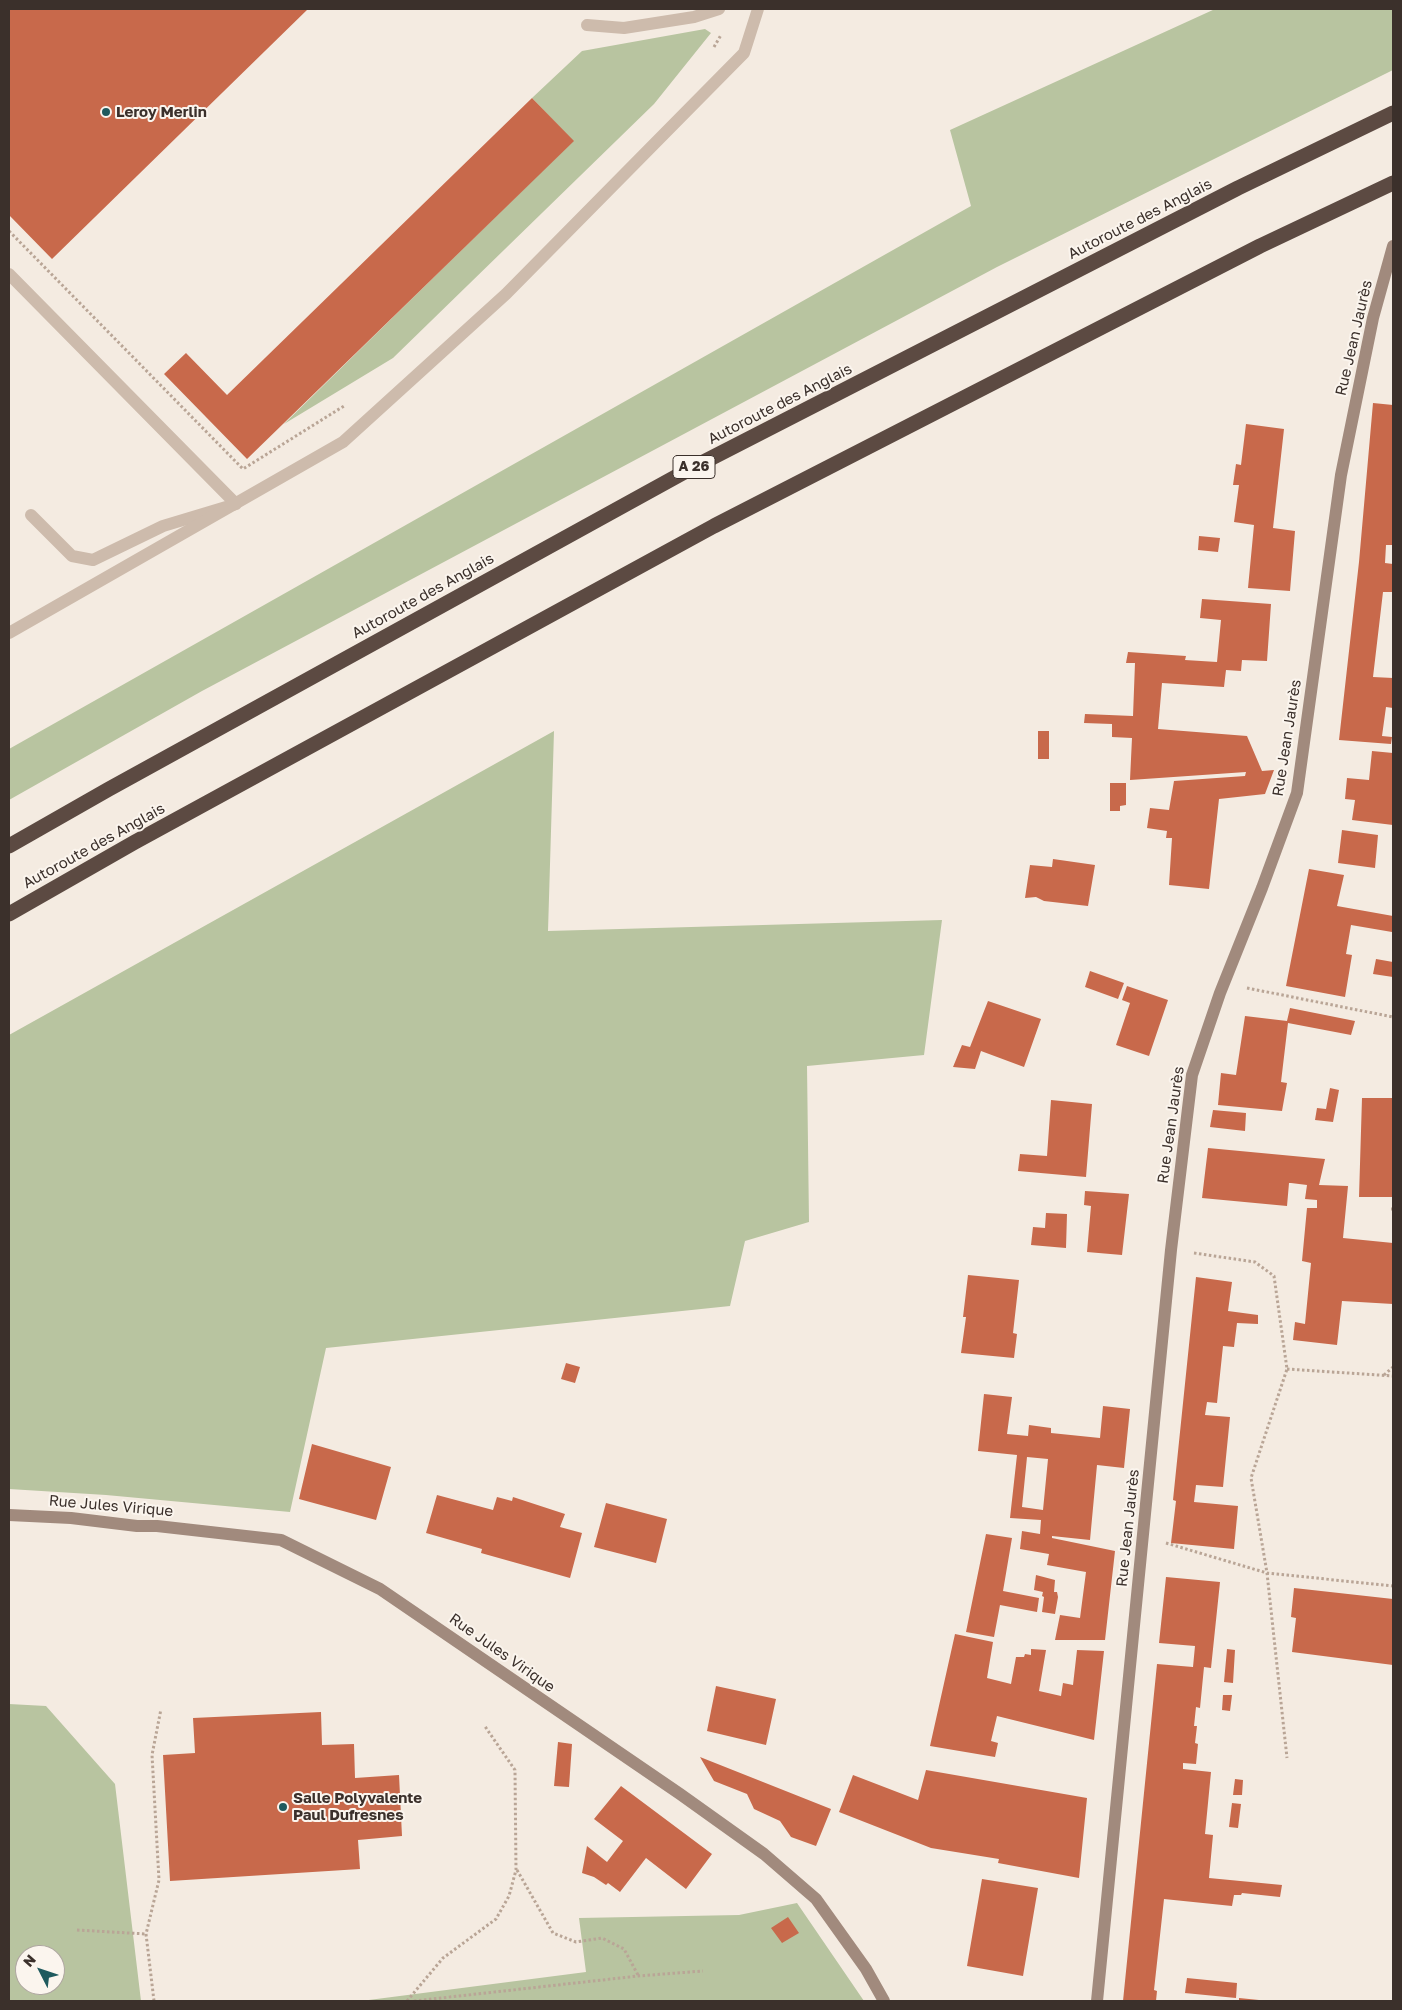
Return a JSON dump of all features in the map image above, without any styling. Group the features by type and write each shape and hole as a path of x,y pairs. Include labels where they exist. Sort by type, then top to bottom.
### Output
{"highway":[{"name":"Autoroute des Anglais","path":"9,846 690,469 1238,188 1393,114"},
{"name":"Autoroute des Anglais","path":"9,914 135,842 714,526 1260,246 1393,183"}],"street":[{"path":"587,25 624,28 694,17 719,9"},
{"path":"9,633 343,442 506,294 744,53 758,9"},
{"name":"Rue Jean Jaurès","path":"1097,2001 1171,1250 1192,1075 1224,981 1297,793 1342,475 1373,318 1393,246"},
{"path":"9,274 236,504"},
{"path":"31,515 72,556 93,560 163,526 236,504"},
{"name":"Rue Jules Virique","path":"9,1515 71,1518 281,1540 380,1589 680,1794 764,1854 816,1899 866,1969 884,2001"}],"path":[{"path":"708,53 722,32"},
{"path":"9,231 243,469 350,402"},
{"path":"1224,981 1256,990 1393,1017"},
{"path":"1171,1250 1256,1262 1274,1276 1287,1369 1252,1478 1267,1573 1287,1758"},
{"path":"1384,1376 1393,1367"},
{"path":"1287,1369 1393,1376"},
{"path":"1144,1536 1267,1573 1393,1586"},
{"path":"154,2001 146,1934 159,1880 152,1755 162,1709"},
{"path":"407,2001 443,1958 496,1919 509,1896 516,1870 515,1770 484,1725"},
{"path":"516,1870 553,1933 576,1942 602,1938 624,1949 638,1976"},
{"path":"77,1930 146,1934"},
{"path":"414,2001 638,1976 703,1971"}],"green space":[{"path":"1215,9 1393,9 1393,70 997,267 202,691 9,800 9,749 971,206 950,130"},
{"path":"705,29 711,33 654,104 393,358 284,424 573,141 532,98 582,51"},
{"path":"554,731 548,931 942,920 924,1055 807,1066 809,1222 745,1241 730,1306 326,1348 290,1512 106,1495 9,1489 9,1035"},
{"path":"9,1704 46,1706 115,1784 141,2001 9,2001"},
{"path":"797,1903 864,2001 361,2001 586,1972 579,1918 739,1915"}],"building":[{"name":"Leroy Merlin","path":"9,9 308,9 52,259 9,215"},
{"path":"532,98 574,141 247,459 164,374 186,353 227,395"},
{"path":"1373,403 1393,405 1393,545 1386,545 1385,563 1393,564 1393,592 1383,592 1373,677 1393,678 1393,708 1386,707 1382,736 1392,737 1391,744 1339,740 1359,562"},
{"path":"1246,424 1284,429 1273,528 1295,531 1290,591 1248,588 1254,525 1234,522 1239,485 1233,485 1236,464 1241,465"},
{"path":"1199,536 1220,538 1218,552 1198,550"},
{"path":"1202,599 1271,604 1267,661 1242,660 1241,671 1226,670 1224,687 1162,683 1158,729 1247,736 1262,771 1274,770 1265,794 1219,799 1209,889 1169,885 1172,838 1166,838 1167,831 1147,828 1150,808 1169,810 1174,781 1245,776 1246,772 1130,780 1132,738 1112,737 1112,724 1084,723 1085,714 1133,716 1135,663 1126,663 1128,652 1186,656 1185,660 1217,662 1221,620 1200,618"},
{"path":"1038,731 1049,731 1049,759 1038,759"},
{"path":"1372,751 1393,753 1393,825 1352,820 1355,800 1345,799 1347,778 1369,780"},
{"path":"1110,783 1126,783 1126,805 1120,806 1120,811 1110,811"},
{"path":"1342,830 1378,835 1375,868 1338,863"},
{"path":"1053,859 1095,865 1088,906 1044,901 1036,897 1025,898 1030,865 1052,867"},
{"path":"1309,869 1344,875 1337,906 1393,916 1392,932 1351,925 1346,954 1352,955 1345,997 1286,986"},
{"path":"1376,959 1393,962 1393,977 1373,974"},
{"path":"1090,971 1124,983 1118,999 1085,987"},
{"path":"1127,986 1168,1000 1149,1056 1116,1045 1130,1003 1122,1000"},
{"path":"988,1001 1041,1019 1024,1067 981,1051 975,1069 953,1067 962,1045 970,1047"},
{"path":"1290,1008 1355,1021 1351,1035 1288,1023 1281,1082 1287,1083 1282,1111 1218,1105 1221,1073 1236,1075 1245,1016 1287,1021"},
{"path":"1330,1088 1339,1090 1333,1122 1315,1120 1317,1108 1326,1109"},
{"path":"1362,1098 1393,1098 1393,1197 1359,1197"},
{"path":"1051,1100 1092,1104 1086,1177 1018,1171 1020,1154 1047,1156"},
{"path":"1213,1110 1246,1113 1245,1131 1210,1127"},
{"path":"1208,1148 1325,1159 1319,1185 1348,1186 1343,1238 1393,1243 1393,1304 1342,1301 1337,1345 1293,1340 1295,1322 1305,1324 1311,1263 1302,1261 1307,1208 1317,1208 1317,1200 1305,1199 1307,1185 1291,1183 1289,1183 1287,1206 1202,1198"},
{"path":"1085,1191 1129,1194 1122,1255 1087,1252 1091,1206 1084,1205"},
{"path":"1046,1213 1067,1214 1066,1248 1031,1245 1033,1227 1045,1228"},
{"path":"968,1275 1019,1280 1013,1333 1017,1334 1014,1358 961,1353 966,1317 963,1317"},
{"path":"1196,1277 1232,1282 1228,1311 1258,1315 1258,1324 1237,1323 1234,1347 1223,1346 1217,1403 1207,1402 1205,1415 1230,1417 1223,1487 1196,1485 1194,1502 1238,1506 1234,1549 1171,1543 1176,1501 1173,1500"},
{"path":"566,1363 580,1367 575,1383 561,1379"},
{"path":"984,1394 1012,1397 1007,1434 1028,1436 1029,1425 1051,1428 1051,1433 1100,1438 1103,1406 1130,1409 1124,1468 1097,1465 1090,1540 1052,1536 1052,1538 1115,1551 1105,1640 1055,1640 1060,1615 1080,1618 1086,1572 1047,1565 1049,1554 1020,1549 1022,1531 1040,1534 1041,1520 1010,1518 1017,1455 978,1451","holes":["1027,1457 1048,1459 1043,1510 1022,1507"]},
{"path":"312,1444 391,1467 376,1520 299,1499"},
{"path":"437,1495 493,1510 497,1497 512,1501 513,1497 565,1514 560,1527 582,1533 570,1578 481,1553 482,1549 426,1533"},
{"path":"606,1503 667,1519 656,1563 594,1547"},
{"path":"986,1534 1012,1538 1003,1591 1039,1598 1037,1612 1000,1605 994,1637 966,1632"},
{"path":"1036,1575 1055,1580 1054,1592 1057,1592 1058,1597 1055,1614 1042,1612 1043,1592 1034,1590"},
{"path":"1166,1577 1220,1582 1211,1668 1204,1667 1200,1708 1196,1707 1194,1726 1197,1726 1195,1743 1198,1744 1196,1764 1183,1763 1183,1769 1211,1772 1205,1834 1213,1835 1209,1878 1282,1885 1280,1897 1242,1893 1241,1895 1234,1895 1232,1906 1164,1899 1154,1990 1157,1991 1156,2001 1123,2001 1157,1664 1193,1667 1195,1646 1159,1643"},
{"path":"1294,1588 1393,1599 1393,1665 1292,1652 1296,1618 1291,1617"},
{"path":"955,1634 993,1642 987,1678 1011,1684 1016,1657 1024,1657 1025,1654 1031,1655 1031,1649 1046,1650 1039,1691 1061,1696 1063,1683 1073,1685 1077,1650 1104,1651 1094,1740 997,1716 991,1741 998,1743 995,1757 930,1746"},
{"path":"1227,1649 1235,1650 1233,1683 1224,1682"},
{"path":"716,1686 776,1699 766,1745 707,1731"},
{"path":"1223,1695 1232,1695 1230,1711 1222,1710"},
{"name":"Salle Polyvalente Paul Dufresnes","path":"321,1712 322,1745 354,1744 355,1778 399,1775 402,1836 358,1840 360,1869 170,1881 163,1755 195,1753 193,1718"},
{"path":"558,1742 572,1744 569,1787 554,1786"},
{"path":"700,1757 831,1809 816,1846 791,1837 780,1821 754,1809 747,1794 714,1781"},
{"path":"926,1770 1087,1798 1079,1878 998,1863 999,1859 931,1848 839,1812 853,1775 918,1800"},
{"path":"1235,1779 1243,1780 1242,1795 1233,1795"},
{"path":"621,1786 712,1854 686,1889 646,1858 620,1892 608,1883 606,1885 594,1877 582,1873 587,1846 607,1862 623,1841 594,1819"},
{"path":"1232,1803 1241,1804 1238,1828 1229,1827"},
{"path":"982,1879 1038,1888 1023,1976 967,1966"},
{"path":"788,1917 799,1933 782,1943 771,1928"},
{"path":"1187,1978 1237,1983 1236,1998 1185,1993"},
{"path":"1239,1998 1259,2000 1259,2001 1239,2001"}],"place":[{"name":"Leroy Merlin","path":"106,112"},
{"name":"Salle Polyvalente Paul Dufresnes","path":"283,1807"}]}
